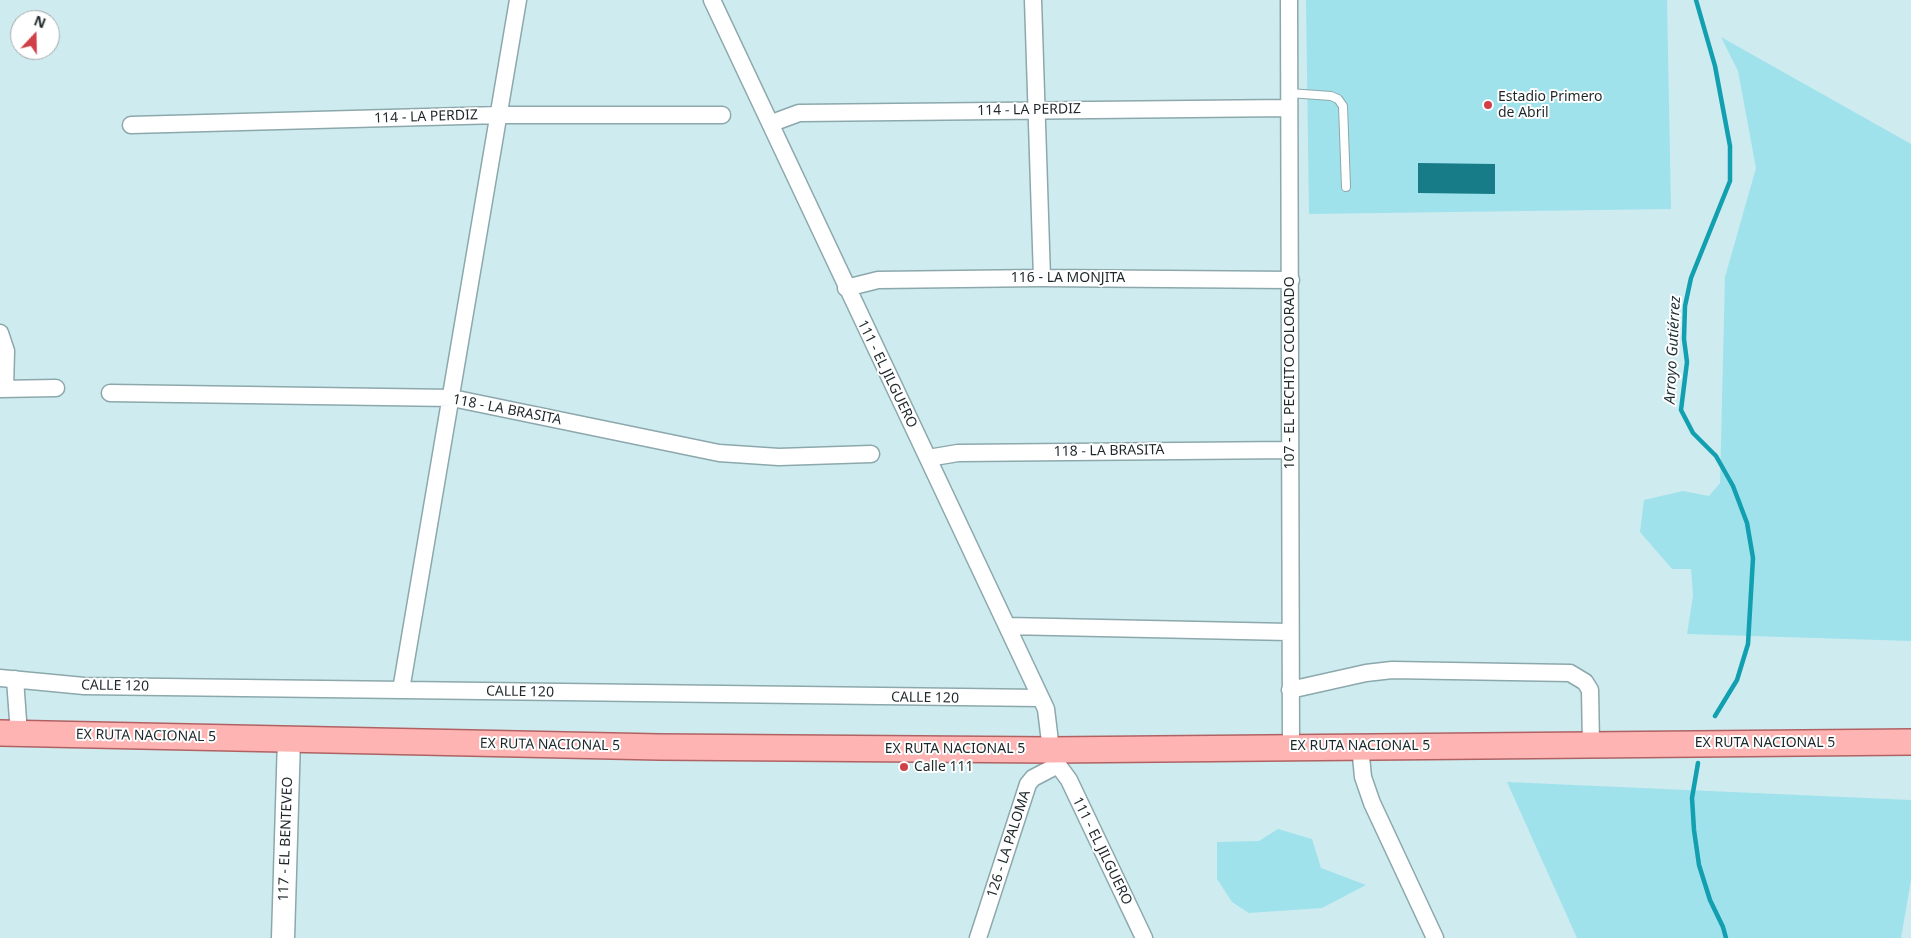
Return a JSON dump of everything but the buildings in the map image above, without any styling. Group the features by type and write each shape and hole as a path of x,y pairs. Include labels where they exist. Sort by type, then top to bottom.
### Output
{"main road":[{"name":"EX RUTA NACIONAL 5","path":"10,733 659,747 1055,758 1291,746 1911,742"}],"street":[{"path":"402,690 518,0"},
{"name":"111 - EL JILGUERO","path":"712,0 772,122 846,288 1046,709 1055,758 1069,780 1144,938"},
{"path":"1034,0 1042,278"},
{"name":"107 - EL PECHITO COLORADO","path":"1289,0 1291,746"},
{"name":"114 - LA PERDIZ","path":"772,122 799,112 1036,110 1288,101"},
{"name":"114 - LA PERDIZ","path":"130,125 500,115 722,115"},
{"name":"116 - LA MONJITA","path":"846,288 878,280 1042,278 1290,280"},
{"path":"0,333 6,350 3,389 56,388"},
{"name":"118 - LA BRASITA","path":"110,393 452,398 719,453 779,457 871,454"},
{"name":"118 - LA BRASITA","path":"928,458 958,453 1290,450"},
{"path":"1007,626 1290,632"},
{"path":"1290,690 1366,673 1392,670 1570,673 1585,682 1590,690 1590,744"},
{"path":"8,679 10,733"},
{"name":"CALLE 120","path":"8,679 84,686 1040,698"},
{"name":"117 - EL BENTEVEO","path":"283,938 289,739"},
{"path":"1360,746 1363,777 1372,802 1435,938"},
{"name":"126 - LA PALOMA","path":"978,938 1028,784 1055,758"}],"lane":[{"path":"1288,101 1331,96 1338,99 1343,106 1346,187"}],"shaded area":[{"name":"Estadio Primero de Abril","path":"1306,0 1667,0 1671,209 1309,214"},
{"path":"1721,37 1911,144 1911,641 1687,634 1693,596 1691,569 1672,569 1640,532 1644,500 1683,491 1709,496 1720,483 1725,277 1756,168 1738,71"},
{"path":"1507,782 1911,800 1911,880 1901,938 1577,938"},
{"path":"1278,829 1312,839 1321,868 1366,885 1322,908 1249,913 1232,902 1217,879 1217,842 1259,841"}],"waterway":[{"name":"Arroyo Gutiérrez","path":"1696,0 1715,66 1730,146 1730,181 1691,278 1685,306 1684,339 1687,362 1681,410 1693,433 1716,456 1733,486 1747,523 1753,558 1748,644 1737,680 1715,716"},
{"name":"Arroyo Gutiérrez","path":"1698,763 1692,798 1699,865 1710,900 1723,927 1726,938"}],"place":[{"name":"Estadio Primero de Abril","path":"1488,105"},
{"name":"Calle 111","path":"904,767"}]}
